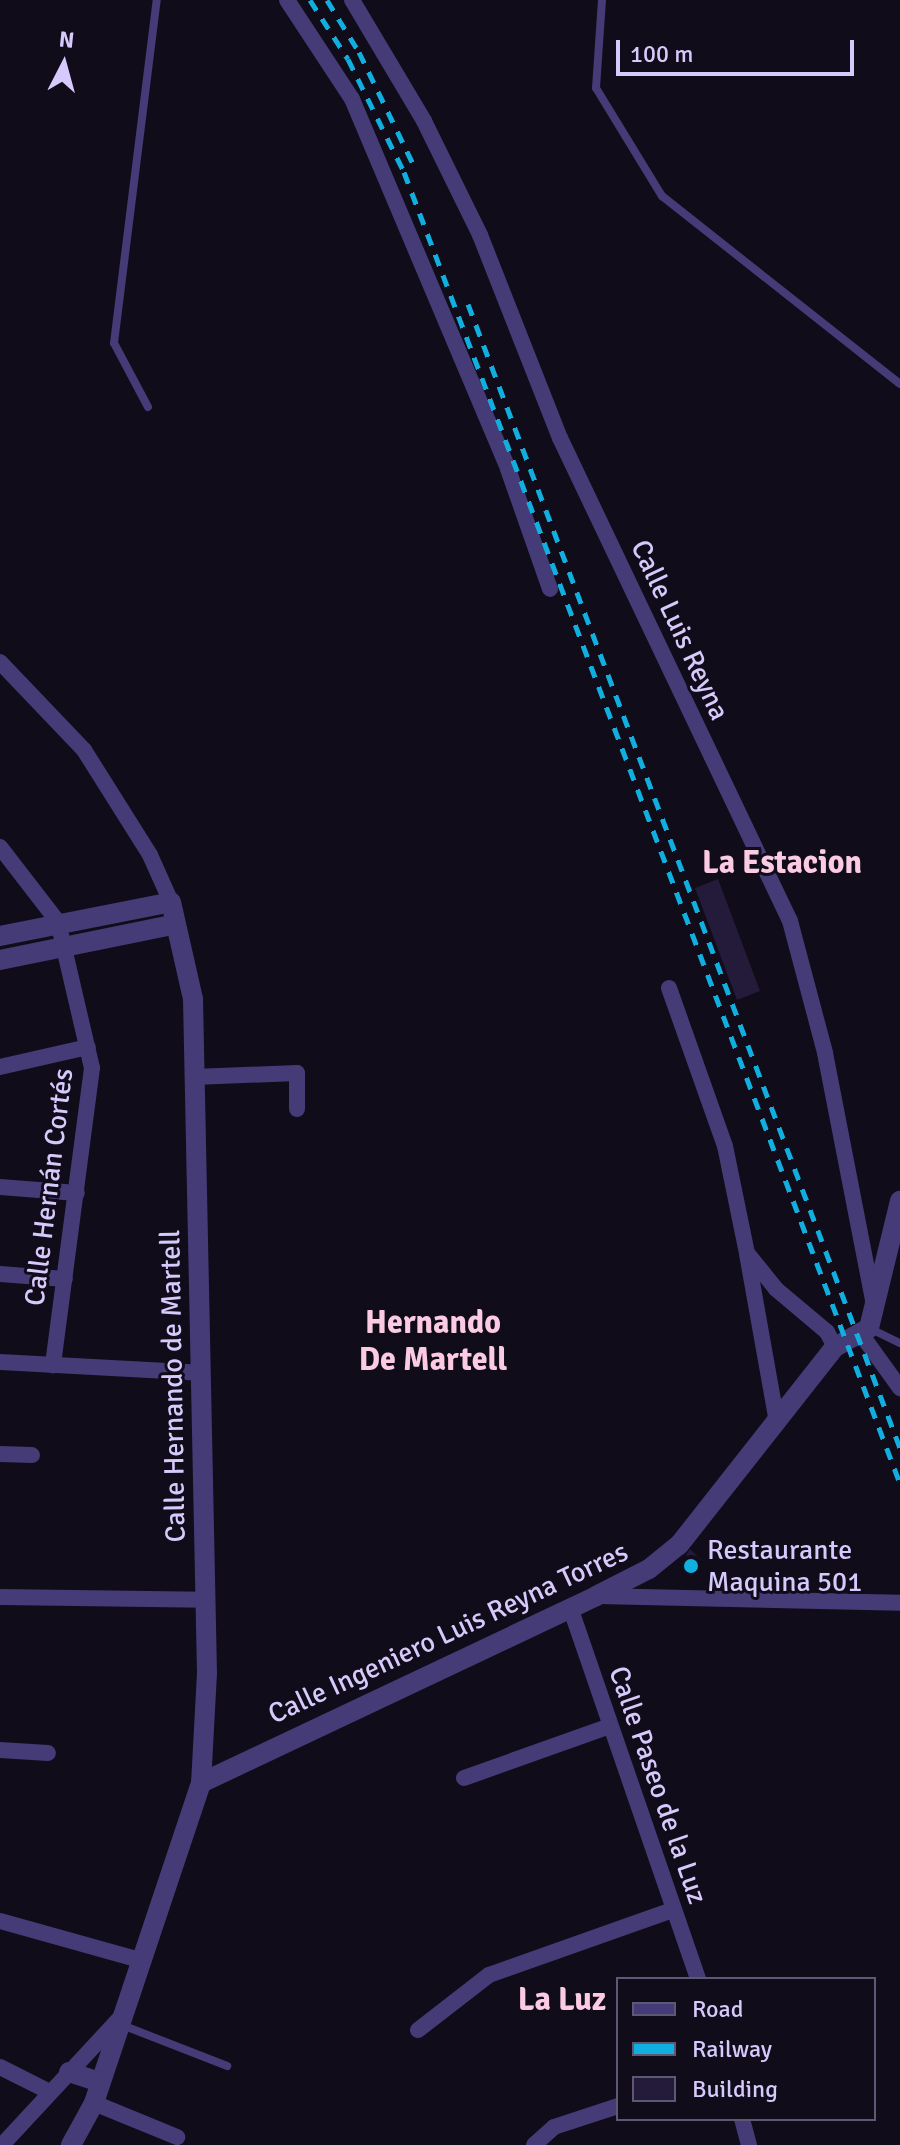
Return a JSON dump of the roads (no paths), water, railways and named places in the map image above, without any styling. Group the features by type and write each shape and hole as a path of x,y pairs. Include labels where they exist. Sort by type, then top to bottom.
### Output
{"street":[{"path":"287,0 352,99 508,469 550,589"},
{"name":"Calle Luis Reyna","path":"352,0 416,107 480,235 560,438 790,921 825,1053 869,1325 900,1388"},
{"name":"Calle Hernando de Martell","path":"3,672 84,750 150,855 171,902 172,925 193,999 205,1600 201,1783 94,2103 71,2145"},
{"path":"0,847 58,922"},
{"path":"0,936 58,922 171,902"},
{"name":"Calle Hernán Cortés","path":"53,1365 92,1068 72,975 60,947 58,922"},
{"path":"0,960 172,925"},
{"path":"669,988 725,1146 777,1423"},
{"path":"0,1067 88,1047"},
{"path":"194,1077 297,1073 297,1109"},
{"path":"0,1187 77,1193"},
{"path":"869,1325 900,1201"},
{"path":"747,1253 835,1347"},
{"path":"0,1274 65,1279"},
{"name":"Calle Ingeniero Luis Reyna Torres","path":"201,1783 649,1569 679,1545 835,1347 869,1325"},
{"path":"0,1362 200,1373"},
{"path":"0,1454 32,1455"},
{"path":"596,1596 900,1603"},
{"path":"0,1597 205,1600"},
{"name":"Calle Paseo de la Luz","path":"570,1607 697,1977"},
{"path":"464,1778 610,1726"},
{"path":"0,1750 48,1753"},
{"path":"418,2030 489,1975 673,1910"},
{"path":"0,1921 143,1961"},
{"path":"2,2145 123,2018"},
{"path":"0,2067 50,2092"},
{"path":"69,2072 100,2082"},
{"path":"94,2103 166,2138"},
{"path":"534,2145 554,2127 616,2107"},
{"path":"743,2121 749,2145"}],"lane":[{"path":"148,407 114,343 157,0"},
{"path":"602,0 596,88 662,196 900,384"},
{"path":"869,1325 900,1343"},
{"path":"123,2018 227,2066"}],"railway":[{"path":"310,0 348,59 404,172 900,1483"},
{"path":"327,0 359,52 414,166"},
{"path":"468,304 900,1448"}],"place":[{"name":"Restaurante Maquina 501","path":"691,1566"}],"district":[{"name":"La Estacion","path":"782,863"},
{"name":"Hernando De Martell","path":"433,1342"},
{"name":"La Luz","path":"562,2000"}]}
